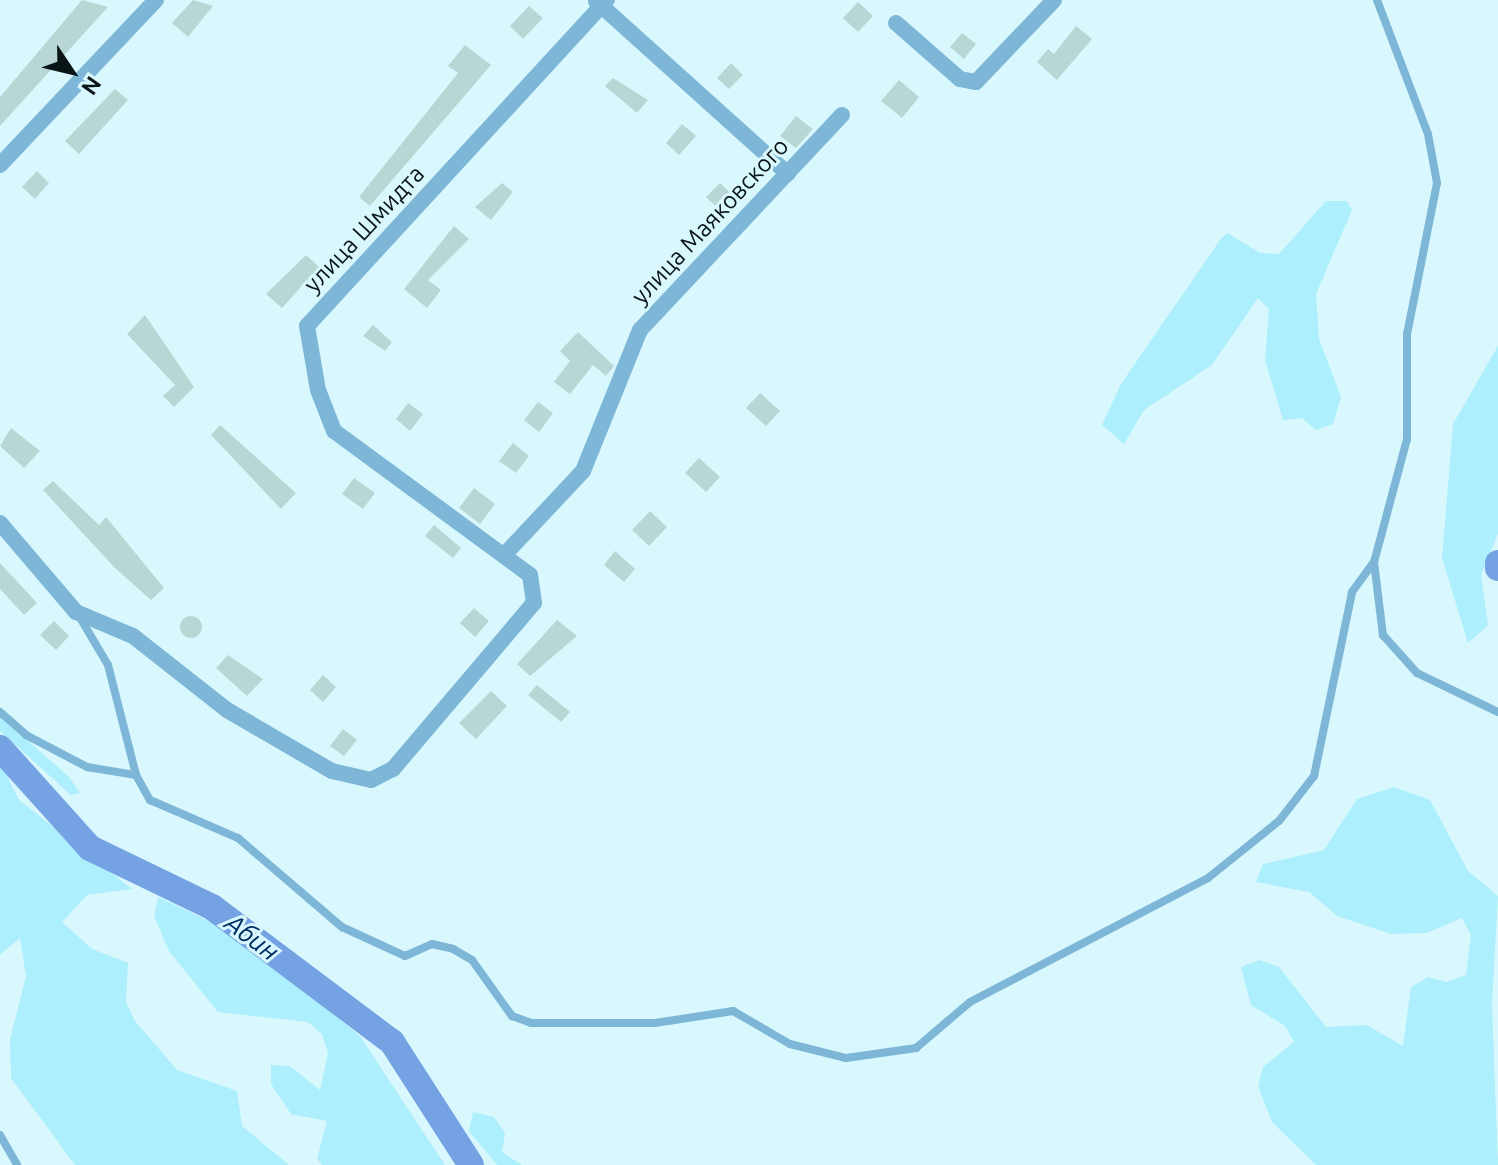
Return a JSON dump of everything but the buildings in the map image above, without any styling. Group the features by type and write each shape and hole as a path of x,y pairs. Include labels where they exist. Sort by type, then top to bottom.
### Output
{"street":[{"path":"0,165 156,0"},
{"path":"896,23 960,79 976,82 1054,0"},
{"path":"601,2 788,174"},
{"name":"улица Шмидта","path":"507,552 334,431 318,390 307,326 601,2"},
{"name":"улица Маяковского","path":"507,552 583,471 640,330 842,115"},
{"path":"0,523 76,612 133,636 227,710 332,771 371,780 424,739 534,603 530,575 507,552"}],"lane":[{"path":"76,612 108,665 136,775 150,800 238,838 342,927 405,956 432,944 472,960 512,1016 531,1023 655,1023 733,1011 790,1044 846,1058 916,1048 970,1002 1208,878 1279,821 1314,776 1352,592 1374,562 1407,439 1407,334 1437,183 1428,134 1377,0"},
{"path":"1374,562 1383,635 1417,673 1498,712"},
{"path":"0,712 26,735 87,767 136,775"},
{"path":"0,1135 16,1164"}],"shaded area":[{"path":"1326,201 1347,201 1352,210 1316,294 1319,339 1341,397 1333,424 1316,430 1302,418 1283,420 1265,360 1269,309 1258,298 1212,365 1144,410 1124,444 1102,425 1121,384 1227,233 1260,253 1279,254"},
{"path":"1498,346 1498,534 1481,575 1488,625 1468,643 1442,558 1453,424"},
{"path":"0,716 69,777 80,793 71,795 0,731"},
{"path":"0,762 19,800 132,889 87,895 62,922 92,949 128,963 126,1002 135,1021 177,1070 237,1091 242,1126 289,1165 75,1165 11,1078 10,1039 26,976 20,938 0,955"},
{"path":"1394,787 1430,800 1468,871 1498,896 1492,1005 1498,1165 1316,1165 1272,1122 1258,1086 1263,1067 1294,1042 1285,1026 1251,1005 1241,967 1259,960 1279,967 1326,1027 1367,1025 1403,1046 1411,987 1428,977 1447,982 1466,975 1471,935 1462,918 1427,933 1391,934 1337,916 1309,892 1256,882 1263,864 1324,850 1357,799"},
{"path":"158,897 232,932 360,1036 445,1165 322,1165 317,1159 327,1121 291,1114 271,1084 271,1065 290,1066 320,1090 328,1053 322,1034 308,1022 218,1012 169,951 154,916"},
{"path":"473,1112 494,1117 505,1133 502,1152 522,1165 497,1165 469,1131"}],"waterway":[{"name":"Абин","path":"1498,563 1498,568"},
{"name":"Абин","path":"0,748 90,848 212,907 392,1042 471,1165"}]}
